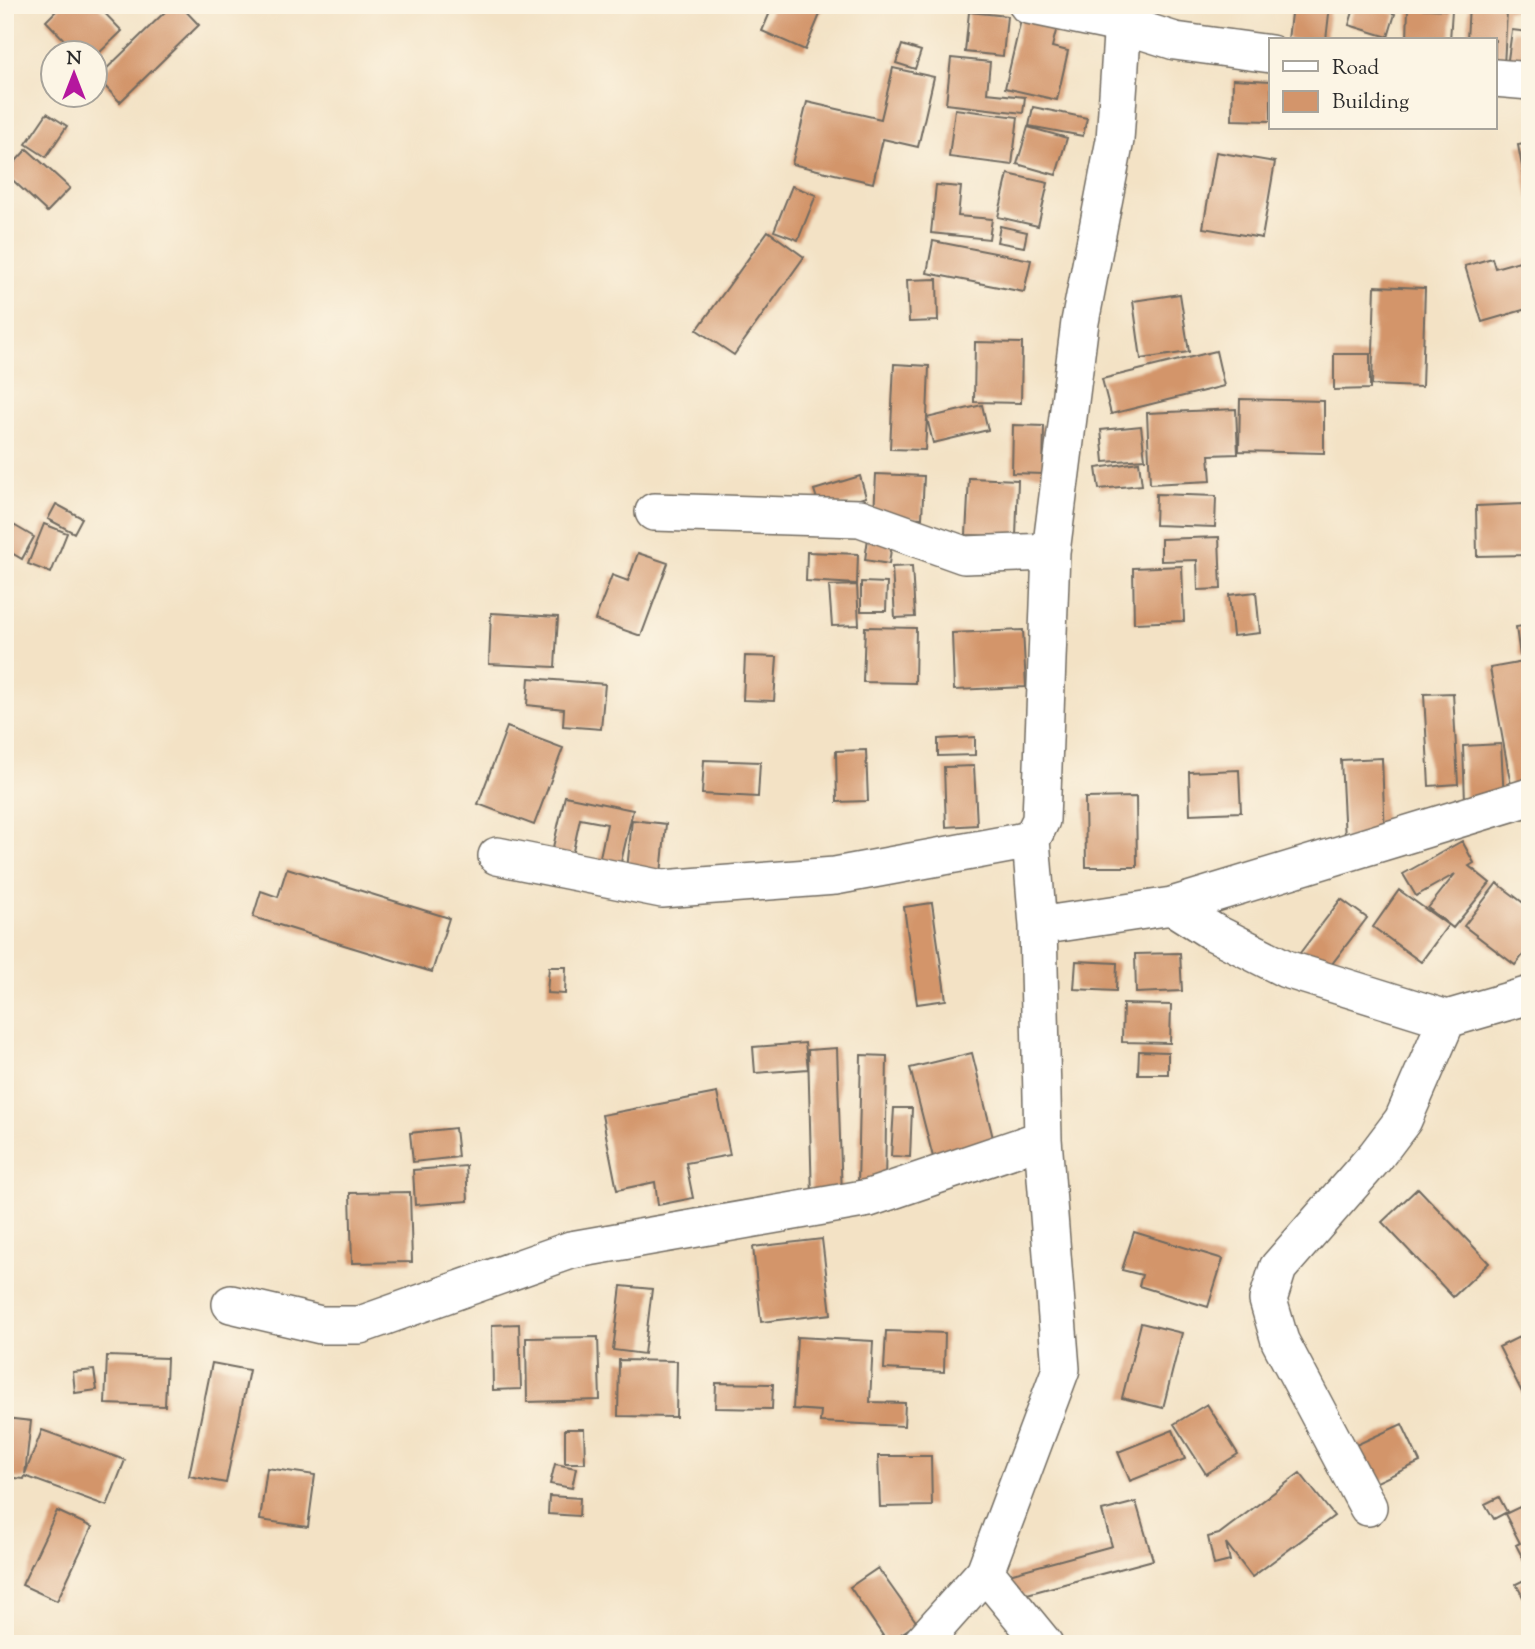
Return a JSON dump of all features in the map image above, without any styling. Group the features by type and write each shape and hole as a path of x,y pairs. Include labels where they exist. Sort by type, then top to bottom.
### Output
{"street":[{"path":"1028,5 1124,15 1175,41 1269,54"},
{"path":"921,1644 985,1572 1061,1369 1043,1139 1038,926 1031,840 1041,820 1051,552 1080,322 1115,140 1124,15"},
{"path":"1496,78 1530,81"},
{"path":"654,512 860,518 964,555 1051,552"},
{"path":"1038,926 1171,906 1530,797"},
{"path":"497,856 662,889 835,876 1031,840"},
{"path":"1171,906 1213,932 1286,969 1447,1018 1530,995"},
{"path":"1368,1507 1280,1341 1268,1300 1278,1268 1376,1157 1403,1120 1447,1018"},
{"path":"231,1304 321,1325 360,1325 572,1250 869,1198 1043,1139"},
{"path":"985,1572 1044,1644"}],"building":[{"path":"62,5 97,5 122,31 108,44 108,38 62,38 46,21"},
{"path":"172,5 180,5 199,25 120,102 108,89 108,67"},
{"path":"773,5 824,5 805,50 762,31"},
{"path":"1292,5 1330,5 1326,38 1288,38"},
{"path":"1355,5 1367,5 1395,14 1388,37 1349,25"},
{"path":"1469,5 1526,5 1526,11 1507,11 1504,66 1496,65 1496,38 1467,38"},
{"path":"1024,7 1060,15 1052,47 1068,51 1057,100 1005,88"},
{"path":"1408,8 1452,10 1450,38 1407,38"},
{"path":"969,12 1007,16 1003,56 965,52"},
{"path":"1512,30 1529,32 1524,69 1507,67"},
{"path":"902,45 921,51 915,69 896,63"},
{"path":"951,58 990,62 987,93 1025,97 1023,113 946,104"},
{"path":"893,68 934,77 918,147 883,139 873,183 792,164 807,102 881,119"},
{"path":"1233,79 1269,81 1269,121 1232,120"},
{"path":"1033,107 1087,118 1083,136 1029,126"},
{"path":"955,109 1018,117 1012,165 949,157"},
{"path":"47,113 67,126 46,157 26,144"},
{"path":"1028,127 1067,138 1056,175 1017,164"},
{"path":"1530,143 1530,198 1528,198 1518,145"},
{"path":"27,149 70,188 47,212 5,173"},
{"path":"1216,152 1275,162 1262,238 1203,228"},
{"path":"1008,174 1048,183 1038,226 998,217"},
{"path":"936,185 961,187 958,216 992,219 989,239 931,233"},
{"path":"792,186 816,195 798,240 774,231"},
{"path":"1000,226 1027,232 1024,247 997,242"},
{"path":"768,231 804,257 734,355 697,330"},
{"path":"933,241 1031,260 1024,292 927,273"},
{"path":"1492,258 1495,268 1530,258 1530,308 1482,322 1465,266"},
{"path":"937,279 938,321 909,322 907,280"},
{"path":"1375,286 1425,288 1422,387 1372,385"},
{"path":"1180,294 1189,352 1141,359 1133,301"},
{"path":"975,342 1022,343 1021,403 974,402"},
{"path":"1216,351 1224,386 1111,414 1102,379"},
{"path":"1334,354 1370,354 1370,389 1334,390"},
{"path":"894,364 929,366 925,450 890,449"},
{"path":"1240,399 1324,401 1324,453 1239,451"},
{"path":"982,405 988,430 933,443 927,418"},
{"path":"1236,409 1238,454 1209,455 1211,481 1150,484 1147,413"},
{"path":"1013,425 1044,426 1043,474 1012,473"},
{"path":"1141,426 1145,459 1104,462 1101,430"},
{"path":"1139,462 1142,485 1099,489 1096,468"},
{"path":"876,474 924,476 922,518 874,516"},
{"path":"860,476 866,497 821,511 814,490"},
{"path":"969,478 1018,480 1016,537 966,535"},
{"path":"1156,494 1216,496 1215,527 1155,525"},
{"path":"56,504 82,518 74,533 48,519"},
{"path":"1524,504 1526,555 1477,556 1476,506"},
{"path":"5,520 34,537 22,559 5,549"},
{"path":"44,524 67,533 51,573 28,564"},
{"path":"1219,537 1221,589 1198,590 1197,560 1161,561 1161,539"},
{"path":"868,538 892,542 889,564 865,560"},
{"path":"807,552 858,554 857,584 806,581"},
{"path":"638,553 668,563 641,636 595,620 612,575 628,581"},
{"path":"912,566 915,617 895,618 892,567"},
{"path":"1182,566 1184,621 1134,623 1133,568"},
{"path":"861,582 887,583 886,611 861,611"},
{"path":"857,585 859,625 832,626 829,586"},
{"path":"1256,592 1260,633 1233,636 1229,595"},
{"path":"491,613 558,617 555,667 489,664"},
{"path":"1530,625 1530,655 1520,656 1516,627"},
{"path":"865,627 916,628 915,683 863,682"},
{"path":"1023,630 1026,687 954,690 952,633"},
{"path":"745,656 777,657 774,701 743,700"},
{"path":"1529,661 1530,794 1513,797 1490,668"},
{"path":"529,678 605,684 601,729 563,726 564,709 527,705"},
{"path":"1453,693 1458,784 1429,786 1424,694"},
{"path":"507,727 563,748 534,825 478,804"},
{"path":"975,737 975,755 938,756 938,739"},
{"path":"1501,744 1504,799 1465,801 1463,746"},
{"path":"866,750 868,801 837,802 836,751"},
{"path":"1382,758 1385,837 1345,839 1341,760"},
{"path":"704,760 760,762 758,797 702,794"},
{"path":"974,766 977,825 946,827 944,767"},
{"path":"1239,770 1241,812 1190,814 1189,772"},
{"path":"565,796 633,810 618,875 597,871 607,824 580,819 570,865 550,860"},
{"path":"1136,797 1137,867 1086,867 1085,798"},
{"path":"632,820 666,824 660,884 626,880"},
{"path":"1462,841 1474,863 1469,866 1490,883 1453,928 1428,908 1455,874 1416,896 1403,874"},
{"path":"287,868 449,918 432,972 253,917 261,891 278,897"},
{"path":"1497,883 1530,908 1530,946 1515,965 1464,926"},
{"path":"1399,890 1448,925 1421,962 1373,927"},
{"path":"1341,899 1367,918 1325,973 1300,953"},
{"path":"932,903 946,1000 917,1004 904,907"},
{"path":"1180,953 1182,991 1136,993 1135,954"},
{"path":"1076,961 1117,963 1116,991 1074,989"},
{"path":"549,967 566,967 565,994 547,993"},
{"path":"1123,1004 1171,1005 1170,1043 1122,1042"},
{"path":"805,1043 808,1069 755,1073 753,1047"},
{"path":"837,1048 842,1197 812,1198 808,1050"},
{"path":"1139,1051 1168,1052 1168,1074 1138,1074"},
{"path":"972,1053 994,1142 933,1157 910,1068"},
{"path":"861,1055 887,1056 885,1186 858,1185"},
{"path":"717,1093 730,1155 686,1163 693,1198 658,1205 655,1182 617,1190 602,1115"},
{"path":"894,1108 912,1108 910,1157 891,1156"},
{"path":"455,1128 458,1157 413,1162 410,1133"},
{"path":"466,1166 468,1201 415,1205 413,1170"},
{"path":"1418,1188 1489,1263 1453,1297 1382,1222"},
{"path":"410,1192 412,1262 352,1263 350,1193"},
{"path":"1134,1232 1223,1259 1208,1307 1139,1286 1142,1275 1122,1270"},
{"path":"822,1239 831,1314 761,1322 753,1247"},
{"path":"621,1286 652,1289 644,1354 613,1350"},
{"path":"1141,1323 1182,1333 1163,1408 1122,1398"},
{"path":"519,1324 521,1389 493,1390 492,1325"},
{"path":"886,1331 945,1333 944,1372 884,1369"},
{"path":"1521,1336 1530,1354 1530,1408 1499,1347"},
{"path":"598,1337 600,1400 527,1402 526,1338"},
{"path":"797,1337 873,1341 870,1402 905,1403 904,1426 820,1422 821,1411 793,1409"},
{"path":"107,1356 167,1358 165,1406 105,1404"},
{"path":"619,1360 677,1361 676,1417 618,1416"},
{"path":"212,1363 249,1370 226,1483 189,1476"},
{"path":"94,1370 97,1390 75,1393 73,1372"},
{"path":"716,1383 773,1384 772,1409 715,1408"},
{"path":"1207,1404 1238,1454 1206,1474 1174,1424"},
{"path":"5,1418 31,1421 25,1474 42,1430 125,1460 107,1506 25,1476 24,1479 5,1477"},
{"path":"1402,1424 1420,1462 1375,1483 1356,1445"},
{"path":"565,1429 584,1429 585,1463 565,1463"},
{"path":"1173,1430 1185,1459 1130,1481 1118,1452"},
{"path":"878,1456 931,1456 932,1506 880,1507"},
{"path":"555,1464 576,1468 572,1488 550,1484"},
{"path":"267,1468 315,1475 308,1527 260,1520"},
{"path":"1300,1473 1334,1516 1252,1577 1226,1543 1230,1561 1214,1565 1208,1537 1219,1534"},
{"path":"549,1496 580,1498 579,1516 548,1514"},
{"path":"1499,1497 1507,1512 1494,1519 1485,1504"},
{"path":"1136,1502 1153,1560 1016,1597 1009,1574 1112,1546 1102,1511"},
{"path":"1530,1502 1530,1572 1516,1545 1520,1543 1505,1514"},
{"path":"57,1511 92,1527 57,1601 22,1585"},
{"path":"878,1568 917,1623 888,1643 850,1587"},
{"path":"1530,1577 1530,1610 1516,1584"}]}
